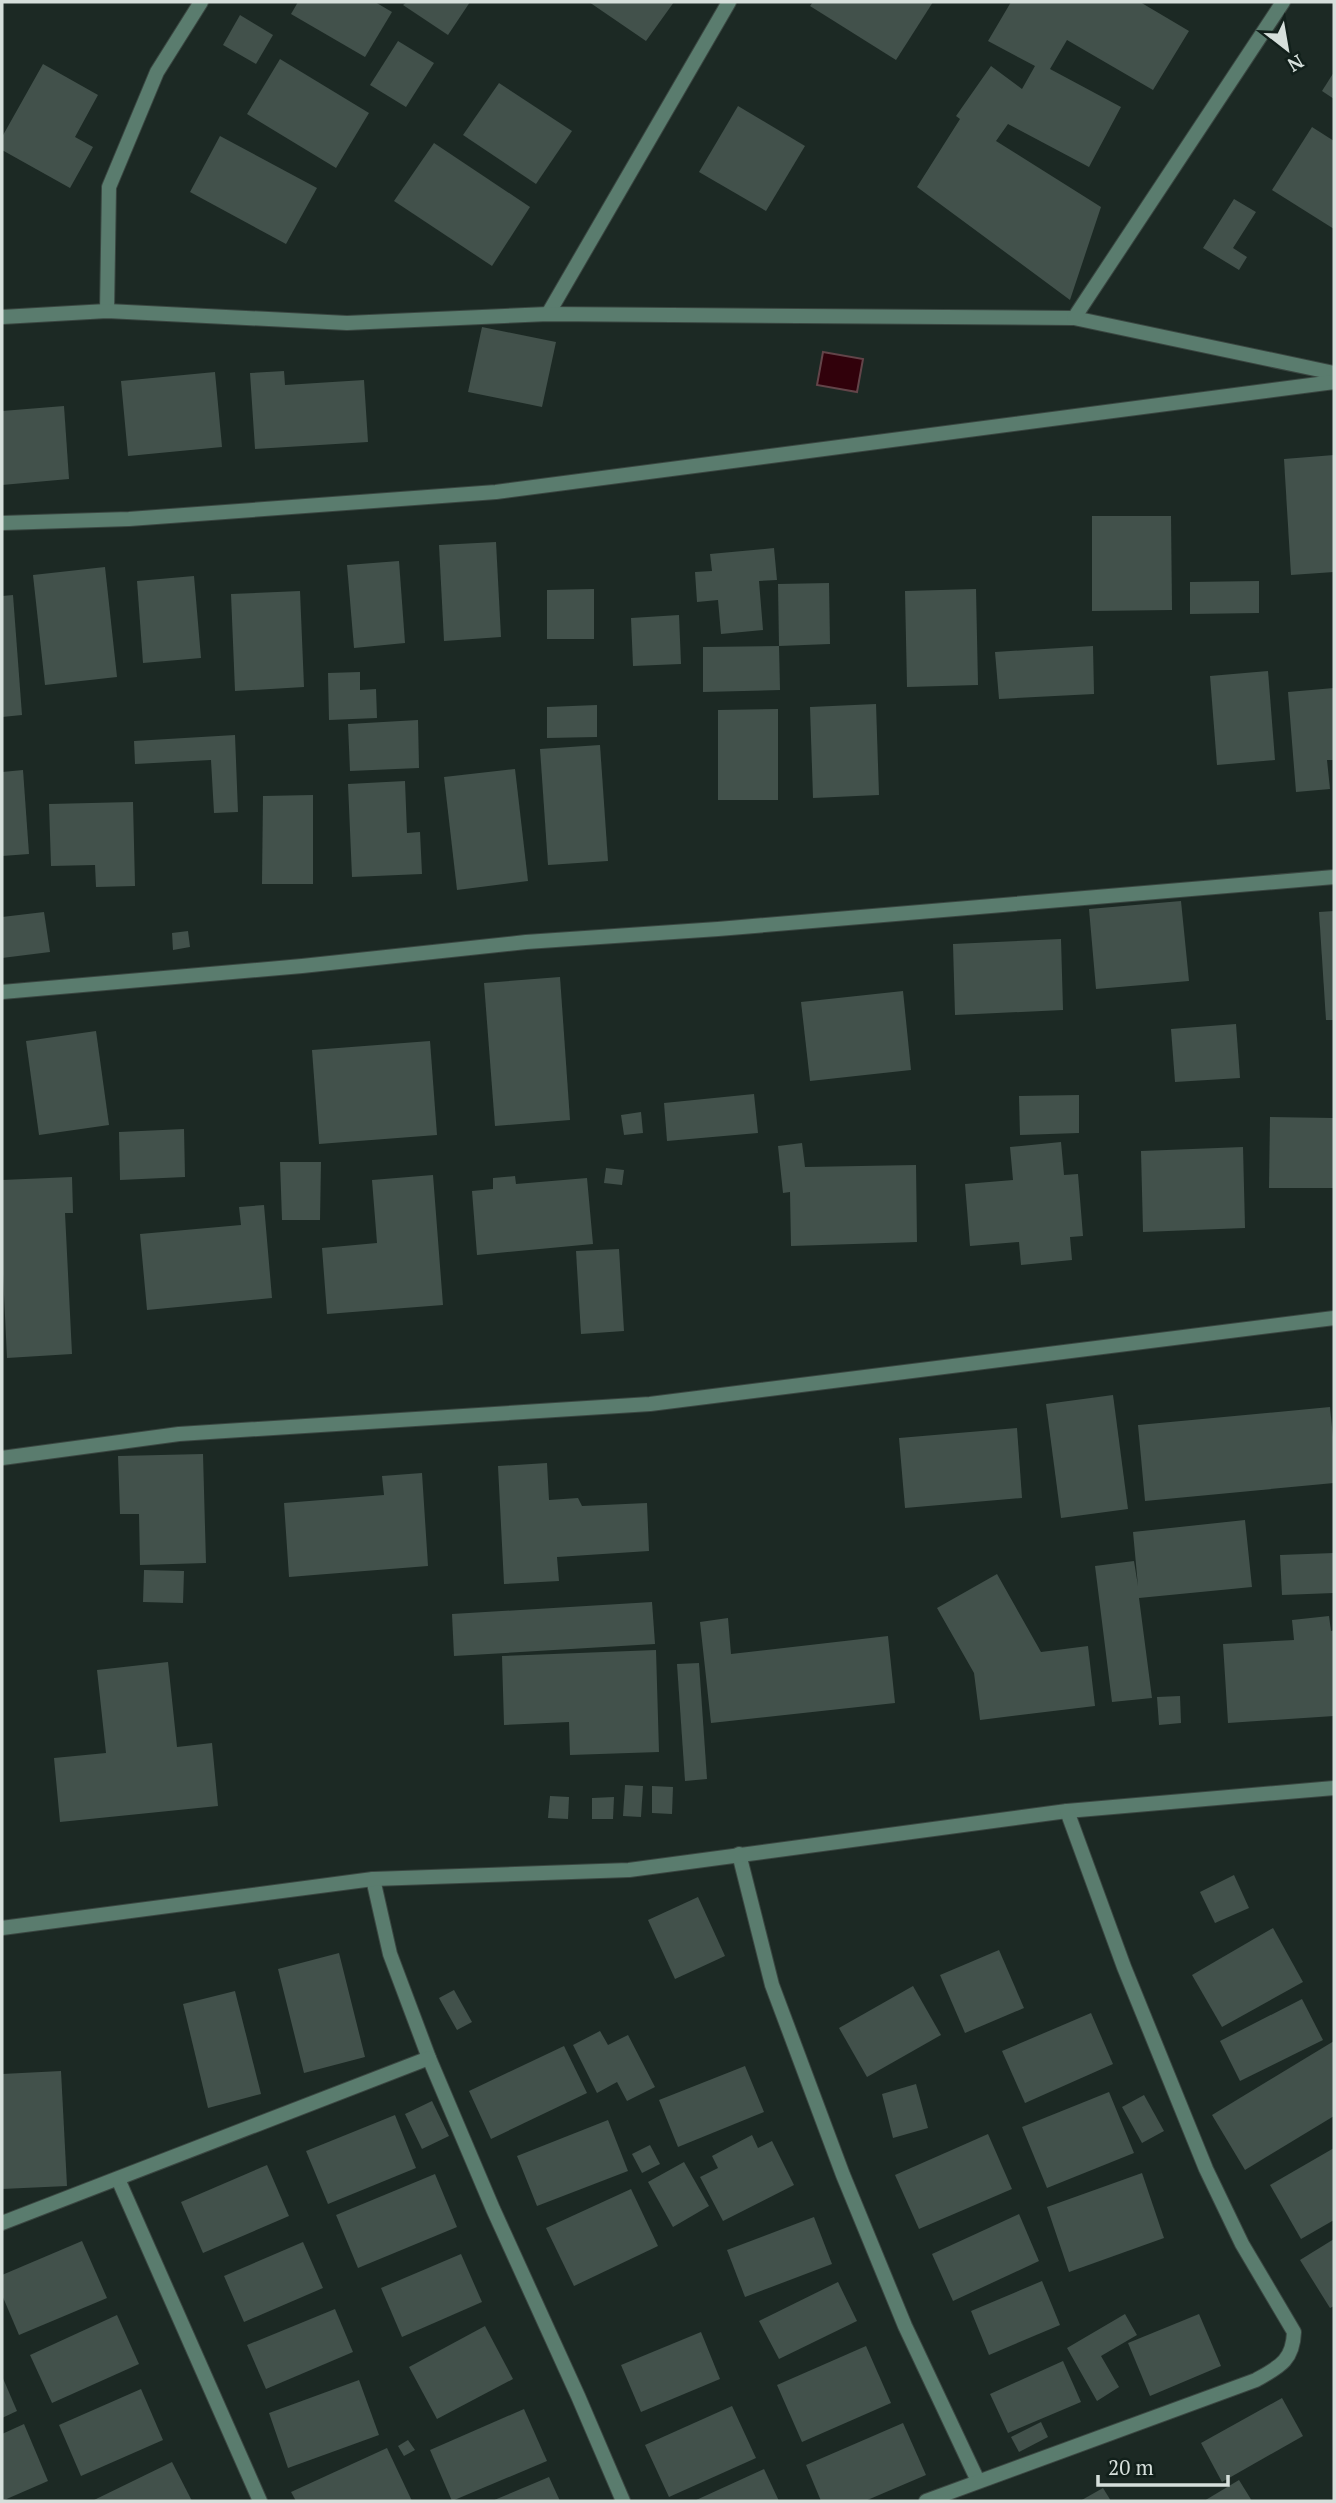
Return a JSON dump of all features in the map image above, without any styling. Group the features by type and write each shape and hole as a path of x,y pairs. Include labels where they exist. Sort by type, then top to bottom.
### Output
{"street":[{"path":"107,311 109,187 157,72 201,2"},
{"path":"548,314 729,2"},
{"path":"1074,318 1283,2"},
{"path":"2,317 107,311 347,323 548,314 1074,318 1334,373"},
{"path":"2,523 128,519 496,492 1334,382"},
{"path":"2,992 302,966 526,942 731,928 1334,877"},
{"path":"2,1458 179,1434 650,1404 1334,1318"},
{"path":"2,1927 373,1879 629,1870 1067,1811 1334,1788"},
{"path":"926,2501 1256,2380 1291,2355 1294,2344 1294,2332 1242,2244 1206,2169 1124,1967 1067,1811"},
{"path":"739,1854 772,1985 843,2175 905,2326 978,2481"},
{"path":"373,1879 390,1954 429,2057 492,2209 623,2501"},
{"path":"2,2223 429,2057"},
{"path":"118,2179 260,2501"}],"shaded area":[{"path":"823,352 863,359 857,392 817,385"}],"building":[{"path":"298,2 375,2 392,12 365,57 291,14"},
{"path":"407,2 470,2 448,35 403,5"},
{"path":"589,2 674,2 646,41"},
{"path":"813,2 933,2 896,60 810,6"},
{"path":"1011,2 1140,2 1189,31 1153,90 1067,40 1050,69 1121,107 1089,167 1008,124 996,141 1101,207 1070,300 917,187 960,119 956,116 991,66 1022,89 1035,66 988,41"},
{"path":"240,15 273,35 256,64 223,45"},
{"path":"398,41 434,63 406,107 370,85"},
{"path":"280,59 369,113 336,168 247,114"},
{"path":"43,64 98,95 75,137 93,147 70,188 2,150 2,137"},
{"path":"1334,72 1334,99 1322,91"},
{"path":"499,83 572,131 536,184 463,135"},
{"path":"738,106 805,146 766,211 699,172"},
{"path":"1312,127 1334,141 1334,229 1272,190"},
{"path":"220,136 317,188 286,244 190,192"},
{"path":"434,143 530,207 492,266 394,201"},
{"path":"1234,199 1256,212 1233,248 1247,257 1239,270 1203,248"},
{"path":"482,327 556,342 542,407 468,392"},
{"path":"284,371 285,385 364,380 368,442 255,449 250,373"},
{"path":"215,372 222,447 128,456 121,381"},
{"path":"64,406 69,479 2,485 2,411"},
{"path":"1334,455 1334,572 1291,575 1284,459"},
{"path":"1092,516 1171,516 1172,610 1092,611"},
{"path":"496,542 501,637 444,641 439,545"},
{"path":"774,548 777,580 759,581 763,630 721,634 718,600 697,602 695,572 712,571 710,554"},
{"path":"399,561 405,643 354,648 347,565"},
{"path":"105,567 117,677 45,685 33,575"},
{"path":"194,576 201,658 143,663 137,581"},
{"path":"1259,581 1259,613 1190,614 1190,582"},
{"path":"829,583 830,644 779,646 778,584"},
{"path":"594,589 594,639 547,639 547,590"},
{"path":"976,589 978,685 907,687 905,591"},
{"path":"300,591 304,687 235,691 231,594"},
{"path":"13,595 22,715 2,717 2,596"},
{"path":"679,615 681,664 633,666 631,618"},
{"path":"779,646 780,690 703,692 703,647"},
{"path":"1093,646 1094,694 999,699 995,652"},
{"path":"1268,671 1275,760 1217,765 1210,676"},
{"path":"360,672 360,690 376,689 377,718 329,720 328,673"},
{"path":"1334,688 1334,760 1327,760 1330,789 1296,792 1288,692"},
{"path":"876,704 879,795 813,798 810,707"},
{"path":"597,705 597,737 547,738 547,707"},
{"path":"778,709 778,800 718,800 718,710"},
{"path":"418,720 419,768 350,771 348,724"},
{"path":"235,735 238,812 214,813 211,760 135,764 134,741"},
{"path":"600,745 608,861 548,865 540,749"},
{"path":"515,769 528,881 457,890 444,777"},
{"path":"23,770 29,854 2,856 2,772"},
{"path":"405,781 407,833 420,832 422,874 352,877 348,784"},
{"path":"313,795 313,884 262,884 263,796"},
{"path":"133,802 135,886 96,887 95,865 51,866 49,804"},
{"path":"1181,901 1189,981 1096,989 1089,909"},
{"path":"1334,911 1334,1020 1326,1020 1319,912"},
{"path":"44,912 50,952 2,958 2,917"},
{"path":"188,931 190,947 173,950 172,933"},
{"path":"1061,939 1063,1010 955,1015 953,944"},
{"path":"560,977 570,1120 495,1126 484,983"},
{"path":"903,991 911,1070 810,1081 801,1002"},
{"path":"1236,1024 1240,1078 1175,1082 1171,1029"},
{"path":"96,1031 109,1125 39,1135 26,1041"},
{"path":"430,1041 437,1135 319,1144 312,1050"},
{"path":"754,1094 758,1133 667,1141 664,1103"},
{"path":"1079,1095 1079,1133 1020,1135 1019,1096"},
{"path":"641,1112 643,1133 624,1135 621,1115"},
{"path":"1270,1117 1334,1118 1334,1188 1269,1188"},
{"path":"184,1129 185,1177 120,1180 119,1132"},
{"path":"1061,1142 1064,1175 1078,1174 1083,1236 1070,1237 1072,1260 1021,1265 1019,1242 970,1246 965,1184 1013,1180 1010,1147"},
{"path":"802,1143 805,1167 916,1165 917,1242 791,1246 790,1192 783,1193 778,1146"},
{"path":"1243,1147 1245,1228 1143,1232 1141,1151"},
{"path":"280,1162 321,1162 320,1220 282,1220"},
{"path":"606,1168 624,1170 622,1185 604,1183"},
{"path":"433,1175 443,1305 327,1314 322,1248 377,1243 372,1180"},
{"path":"515,1176 516,1184 587,1178 593,1244 477,1255 472,1191 493,1189 493,1178"},
{"path":"72,1177 73,1213 65,1213 72,1354 7,1358 2,1180"},
{"path":"264,1205 272,1298 147,1310 140,1234 241,1225 239,1207"},
{"path":"619,1249 624,1331 581,1334 576,1251"},
{"path":"1113,1395 1128,1509 1061,1518 1046,1404"},
{"path":"1330,1407 1334,1483 1145,1501 1138,1425"},
{"path":"1017,1428 1022,1498 905,1508 899,1438"},
{"path":"203,1454 206,1563 140,1565 139,1514 120,1514 118,1456"},
{"path":"547,1463 549,1500 578,1498 582,1506 647,1503 649,1551 557,1557 559,1581 504,1584 498,1466"},
{"path":"422,1473 428,1566 289,1577 284,1503 384,1495 382,1476"},
{"path":"1245,1520 1252,1587 1139,1598 1152,1698 1112,1702 1095,1566 1134,1561 1138,1586 1133,1532"},
{"path":"1334,1553 1334,1593 1282,1595 1280,1555"},
{"path":"144,1570 184,1571 183,1603 143,1602"},
{"path":"997,1574 1041,1652 1088,1646 1095,1706 980,1720 974,1673 937,1608"},
{"path":"652,1602 655,1644 454,1656 452,1614"},
{"path":"1329,1616 1331,1631 1334,1630 1334,1716 1228,1723 1223,1644 1294,1640 1292,1620"},
{"path":"728,1618 731,1654 888,1636 895,1703 711,1723 700,1622"},
{"path":"656,1650 659,1752 570,1755 569,1722 504,1725 502,1656"},
{"path":"168,1662 177,1747 212,1743 218,1806 60,1822 54,1758 106,1753 97,1670"},
{"path":"699,1663 707,1779 685,1781 677,1664"},
{"path":"1180,1696 1181,1723 1159,1725 1157,1697"},
{"path":"625,1785 643,1786 641,1817 623,1816"},
{"path":"652,1786 673,1787 672,1814 652,1813"},
{"path":"550,1796 569,1797 568,1819 548,1818"},
{"path":"614,1797 613,1819 592,1819 592,1798"},
{"path":"1234,1875 1249,1908 1215,1923 1200,1892"},
{"path":"698,1897 725,1956 675,1979 648,1920"},
{"path":"1273,1928 1303,1982 1222,2027 1192,1975"},
{"path":"999,1950 1024,2008 965,2033 940,1975"},
{"path":"339,1953 365,2057 304,2073 278,1969"},
{"path":"913,1986 941,2035 867,2077 839,2028"},
{"path":"454,1990 472,2022 457,2030 439,1998"},
{"path":"235,1991 261,2094 208,2108 183,2004"},
{"path":"1302,1999 1323,2040 1240,2081 1220,2041"},
{"path":"1091,2013 1113,2064 1025,2103 1002,2051"},
{"path":"600,2031 608,2045 628,2035 655,2087 627,2101 617,2082 597,2093 573,2045"},
{"path":"1334,2041 1334,2116 1245,2170 1212,2115"},
{"path":"564,2046 587,2093 491,2139 469,2091"},
{"path":"745,2066 764,2112 678,2147 659,2100"},
{"path":"61,2071 67,2186 2,2189 2,2074"},
{"path":"916,2084 928,2128 893,2138 882,2094"},
{"path":"1109,2092 1134,2153 1047,2188 1022,2127"},
{"path":"1144,2095 1164,2131 1142,2143 1122,2107"},
{"path":"432,2101 449,2136 422,2149 405,2114"},
{"path":"395,2115 416,2168 328,2204 306,2151"},
{"path":"608,2120 628,2171 537,2206 517,2156"},
{"path":"988,2134 1012,2189 919,2229 895,2175"},
{"path":"752,2135 758,2148 772,2141 794,2185 723,2221 700,2177 718,2168 712,2156"},
{"path":"650,2145 660,2164 642,2173 632,2154"},
{"path":"1334,2148 1334,2220 1301,2239 1270,2185"},
{"path":"684,2162 709,2206 673,2227 648,2182"},
{"path":"267,2165 289,2216 203,2253 181,2202"},
{"path":"1142,2173 1164,2238 1069,2272 1047,2207"},
{"path":"435,2174 457,2227 358,2268 336,2215"},
{"path":"631,2189 658,2246 574,2286 546,2228"},
{"path":"1019,2214 1039,2261 953,2301 932,2254"},
{"path":"814,2217 832,2264 745,2297 727,2250"},
{"path":"1334,2239 1334,2306 1330,2308 1300,2260"},
{"path":"82,2241 107,2298 19,2335 2,2295 2,2275"},
{"path":"303,2242 323,2288 244,2322 224,2276"},
{"path":"461,2254 482,2302 402,2337 381,2288"},
{"path":"1042,2281 1060,2325 989,2355 971,2311"},
{"path":"838,2282 857,2321 779,2359 759,2321"},
{"path":"335,2309 353,2352 266,2389 247,2345"},
{"path":"1125,2314 1137,2335 1101,2356 1119,2387 1097,2401 1067,2348"},
{"path":"1199,2314 1221,2366 1150,2396 1128,2343"},
{"path":"117,2315 139,2364 52,2403 30,2355"},
{"path":"485,2326 513,2379 437,2419 409,2367"},
{"path":"701,2332 720,2379 641,2412 621,2365"},
{"path":"866,2346 891,2403 802,2442 777,2385"},
{"path":"1063,2361 1081,2402 1008,2433 990,2394"},
{"path":"2,2376 17,2411 2,2418"},
{"path":"359,2380 379,2435 288,2468 269,2413"},
{"path":"141,2389 163,2440 81,2476 59,2425"},
{"path":"1282,2398 1303,2436 1222,2482 1201,2443"},
{"path":"732,2406 756,2458 669,2497 645,2445"},
{"path":"524,2409 547,2461 452,2501 430,2450"},
{"path":"1041,2422 1048,2437 1019,2452 1011,2437"},
{"path":"903,2423 926,2475 865,2501 821,2501 806,2465"},
{"path":"24,2424 48,2481 2,2501 2,2434"},
{"path":"408,2440 415,2450 404,2456 398,2446"},
{"path":"387,2448 412,2501 296,2501 291,2492"},
{"path":"172,2462 192,2501 92,2501"},
{"path":"764,2469 779,2501 694,2501"},
{"path":"549,2477 560,2501 492,2501"},
{"path":"1239,2480 1252,2501 1204,2501"},
{"path":"1103,2488 1111,2501 1080,2501"}]}
